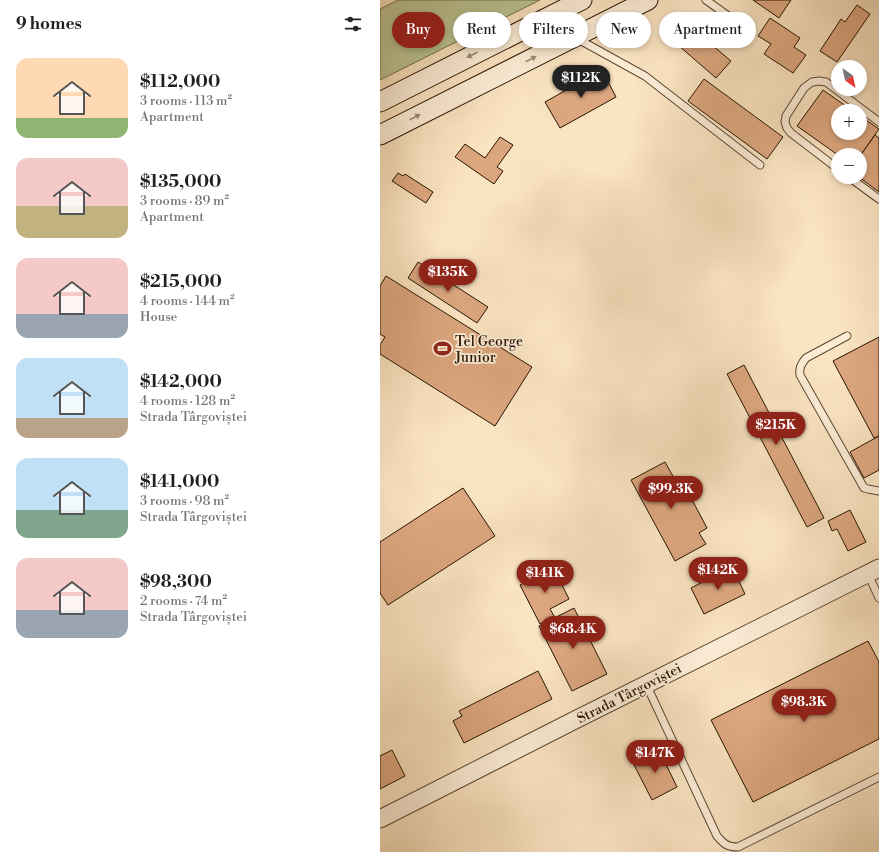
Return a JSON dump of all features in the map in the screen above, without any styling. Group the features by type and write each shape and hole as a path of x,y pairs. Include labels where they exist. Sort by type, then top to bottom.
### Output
{"main road":[{"path":"380,102 582,0"},
{"path":"588,30 648,0"},
{"path":"380,135 552,48"}],"street":[{"name":"Strada Târgoviștei","path":"380,819 873,571"}],"lane":[{"path":"706,0 723,12"},
{"path":"588,45 645,76 760,165"},
{"path":"831,163 791,133 787,128 785,122 786,116 804,88 812,82 826,82 879,122"},
{"path":"859,184 879,199"},
{"path":"846,336 806,358 801,363 799,370 800,375 864,488 879,491"},
{"path":"873,571 879,598"},
{"path":"646,684 718,836 722,842 731,847 738,847 879,777"}],"green space":[{"path":"398,0 540,0 511,14 511,12 453,12 453,44 445,48 445,12 392,12 392,48 444,48 380,80 380,9"}],"building":[{"path":"753,0 791,0 779,18"},
{"path":"857,5 870,14 838,60 834,60 820,51 841,19 845,22"},
{"path":"770,18 800,38 794,47 806,55 793,73 764,54 771,44 758,36"},
{"path":"681,48 716,48 731,61 716,78"},
{"path":"602,70 616,97 560,128 545,102"},
{"path":"704,79 783,137 767,159 688,101"},
{"path":"823,90 843,104 831,104 831,140 867,140 867,121 879,129 866,148 831,148 831,150 797,126"},
{"path":"875,135 879,138 879,192 867,183 867,148 866,148"},
{"path":"500,137 513,145 497,167 503,171 494,184 455,157 465,144 485,158"},
{"path":"398,173 403,176 405,174 433,192 426,203 392,181"},
{"path":"418,262 488,307 477,323 408,278"},
{"name":"Tel George Junior","path":"386,276 532,367 495,426 380,354 380,345 385,337 380,334 380,286"},
{"path":"879,337 879,436 874,438 833,361"},
{"path":"744,365 824,518 807,527 727,374"},
{"path":"879,436 879,470 864,478 850,452"},
{"path":"665,462 675,480 680,477 707,528 699,533 706,544 675,561 631,480"},
{"path":"463,488 495,536 388,605 380,593 380,542"},
{"path":"850,510 866,542 848,551 837,529 832,531 828,521"},
{"path":"553,567 569,599 550,609 554,616 540,624 520,585"},
{"path":"732,567 745,594 704,614 691,588"},
{"path":"574,608 607,674 572,691 539,626"},
{"path":"868,641 879,662 879,739 753,802 711,720"},
{"path":"538,671 552,699 464,743 453,721 462,716 459,711"},
{"path":"658,748 677,787 652,800 632,761"},
{"path":"392,750 405,776 380,789 380,756"}],"place":[{"name":"Tel George Junior","path":"442,349"}]}
